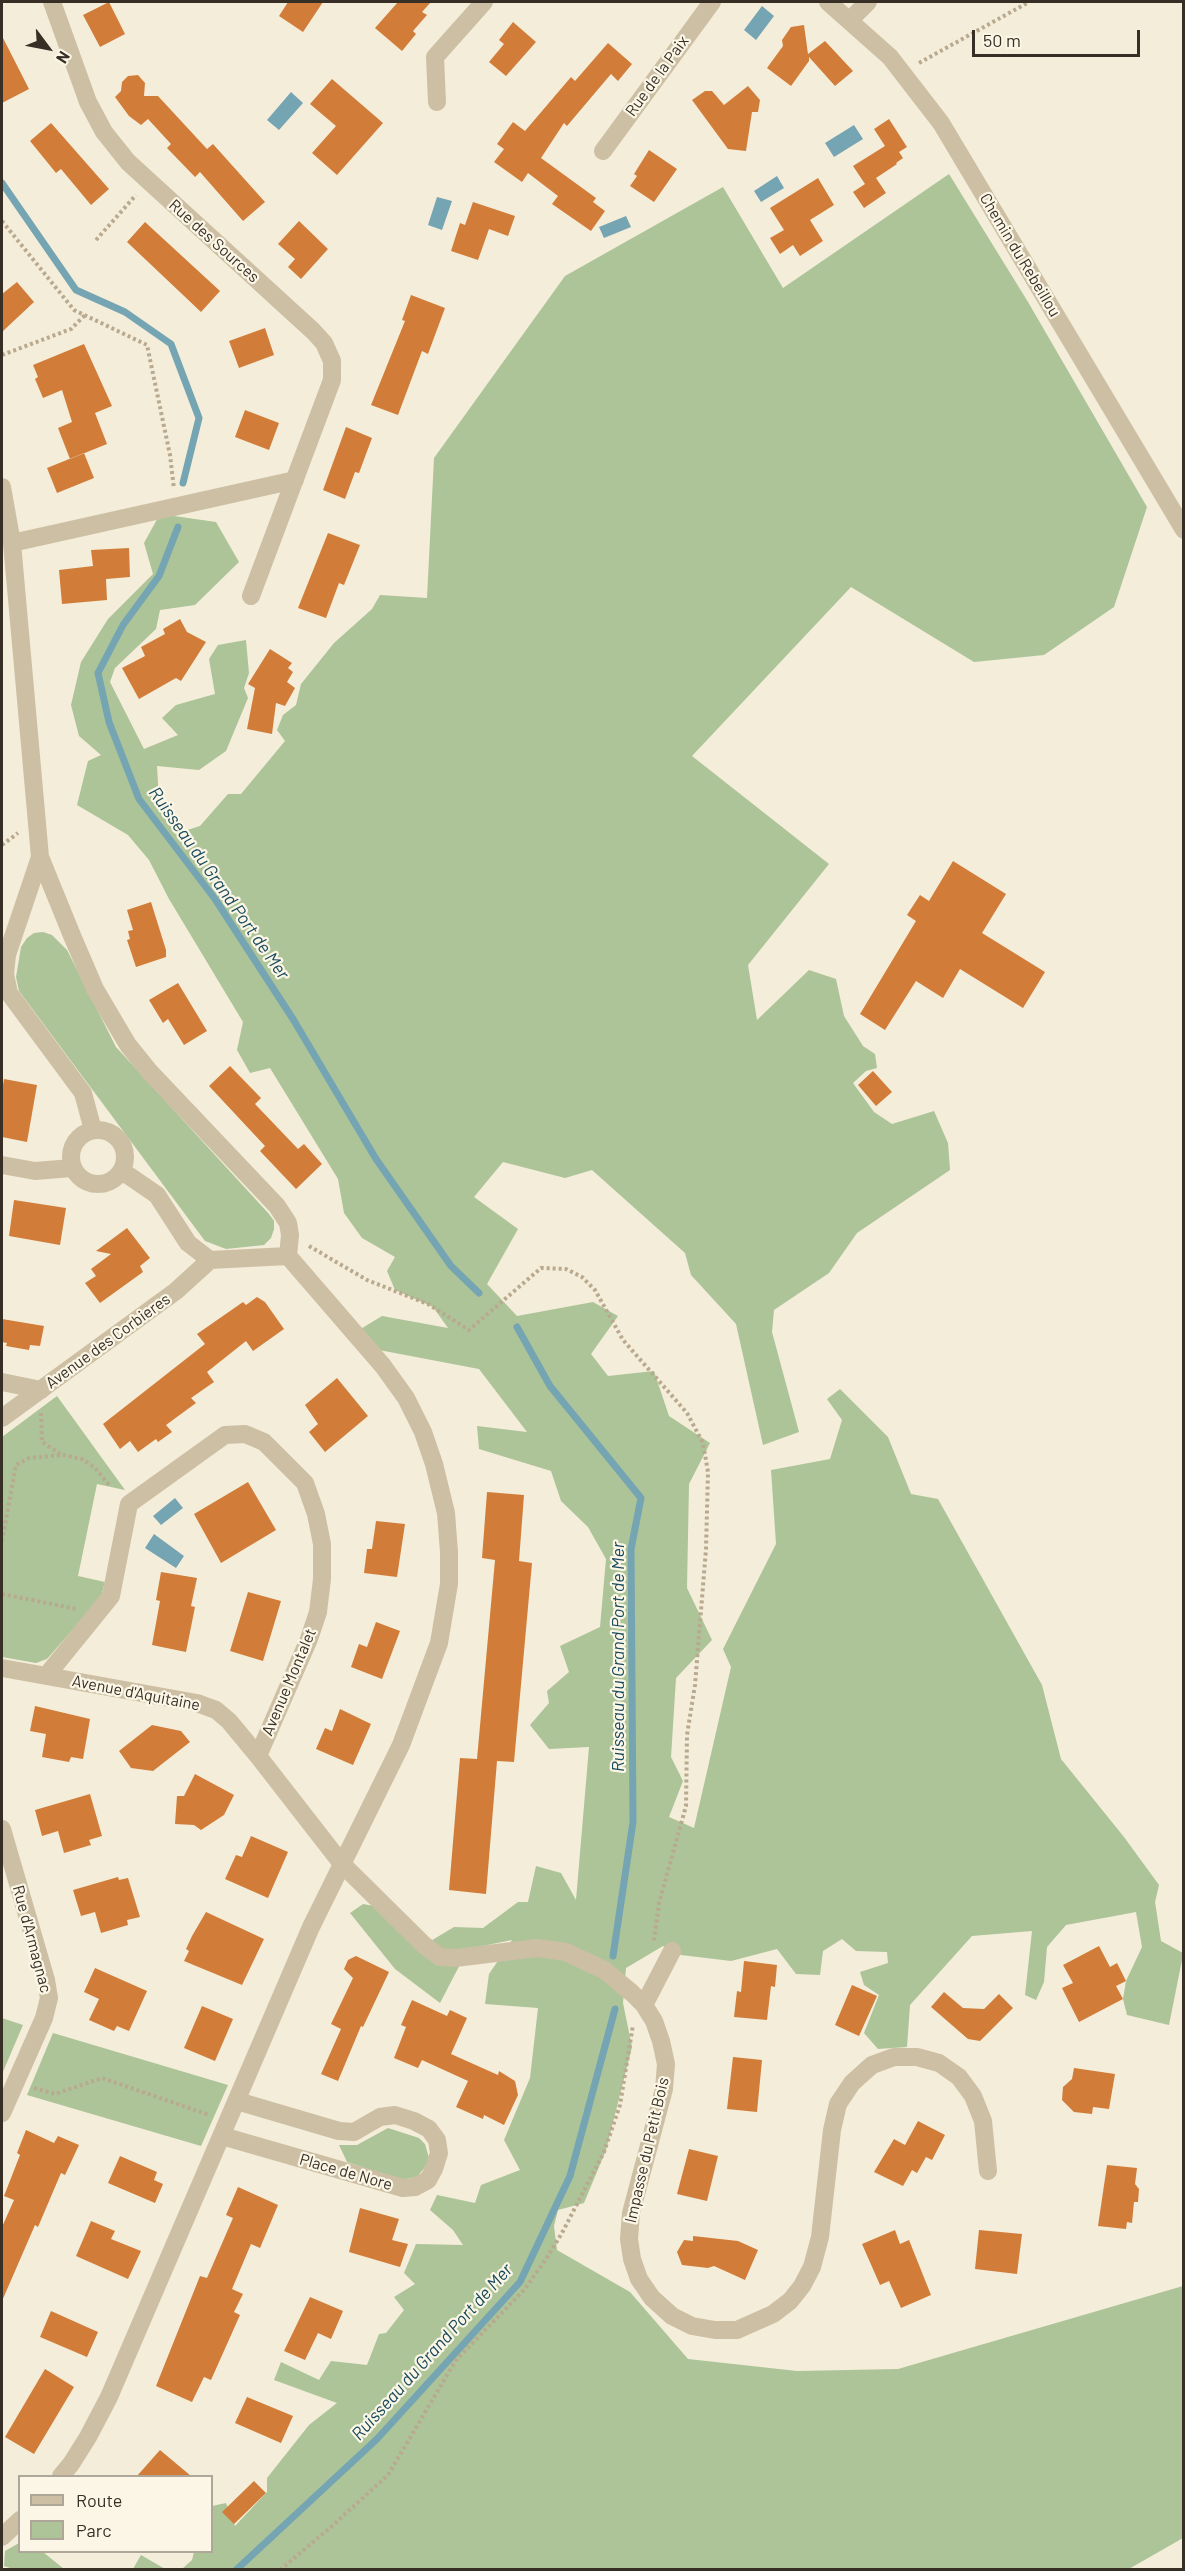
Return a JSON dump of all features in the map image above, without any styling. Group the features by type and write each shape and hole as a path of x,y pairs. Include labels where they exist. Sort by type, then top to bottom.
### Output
{"street":[{"name":"Rue des Sources","path":"52,2 88,102 104,132 128,162 324,343 332,361 332,380 251,596"},
{"path":"437,102 435,57 484,2"},
{"name":"Rue de la Paix","path":"603,151 712,2"},
{"name":"Chemin du Rebeillou","path":"828,2 850,20 902,72 941,123 1184,530"},
{"path":"850,20 868,2"},
{"path":"12,543 295,480"},
{"path":"2,487 4,511 12,543 40,856 73,938 113,1022 149,1071 277,1206 288,1223 290,1235 288,1256 383,1366 406,1398 423,1432 446,1512 449,1584 439,1642 401,1745 311,1927 109,2397 82,2446 62,2475"},
{"path":"40,856 7,955 5,974 9,993 83,1093 93,1130"},
{"path":"93,1130 111,1134 124,1147 126,1160 122,1172 111,1182 96,1185 82,1180 72,1168 70,1158 71,1148 76,1140 93,1130"},
{"path":"2,1165 35,1171 72,1168"},
{"path":"122,1172 157,1195 188,1243 210,1260 288,1256"},
{"name":"Avenue des Corbieres","path":"2,1418 176,1292 210,1260"},
{"path":"2,1382 41,1390"},
{"name":"Avenue Montalet","path":"47,1675 111,1596 129,1504 225,1435 245,1434 264,1442 305,1483 316,1514 322,1544 322,1579 318,1612 309,1639 258,1756"},
{"name":"Avenue d'Aquitaine","path":"2,1668 197,1703 216,1710 229,1721 258,1756 342,1864"},
{"name":"Rue d'Armagnac","path":"2,1829 46,1980 49,1998 44,2018 2,2113"},
{"name":"Impasse du Petit Bois","path":"342,1864 424,1945 440,1957 455,1958 537,1948 566,1952 604,1970 638,1999 661,2041 666,2064 664,2089 631,2213 629,2239 632,2259 639,2279 652,2298 672,2316 692,2326 715,2330 737,2330 773,2314 790,2301 802,2286 812,2267 820,2237 832,2130 838,2104 852,2083 872,2065 894,2057 917,2057 939,2063 959,2077 973,2096 983,2121 988,2171"},
{"path":"638,1999 672,1951"},
{"name":"Place de Nore","path":"225,2129 403,2188 415,2187 428,2180 439,2153 437,2140 429,2129 395,2115 380,2117 354,2132 339,2131 237,2101"},
{"path":"2,2537 18,2522"}],"path":[{"path":"902,72 1029,2"},
{"path":"96,240 149,182"},
{"path":"2,221 74,310 147,345 170,455 175,505"},
{"path":"2,355 71,329 85,315"},
{"path":"290,1235 367,1280 428,1304 469,1330 541,1268 566,1269 582,1277 595,1290 623,1340 687,1413 704,1443 708,1472 706,1548 695,1685 687,1735 686,1806 658,1903 653,1947"},
{"path":"41,1390 42,1442 63,1455"},
{"path":"2,1541 16,1465 29,1458 63,1455 82,1459 95,1468 110,1486"},
{"path":"2,1594 86,1611"},
{"path":"280,2570 388,2475 456,2360 524,2290 562,2233 604,2152 620,2105 638,1999"},
{"path":"15,2082 55,2094 102,2078 225,2129"}],"green space":[{"path":"949,174 1028,302 1147,507 1114,607 1044,655 974,662 851,587 692,756 829,864 748,965 757,1020 809,970 836,979 844,1016 863,1046 875,1054 877,1068 866,1071 853,1083 874,1112 892,1124 934,1111 948,1143 950,1170 857,1233 829,1273 774,1310 772,1332 799,1432 763,1445 736,1324 691,1275 685,1253 592,1170 565,1178 503,1162 474,1197 518,1229 487,1284 517,1316 593,1302 618,1316 591,1354 608,1376 654,1371 669,1416 710,1443 689,1484 687,1588 712,1640 676,1678 671,1757 683,1781 669,1817 694,1828 731,1667 723,1649 776,1544 771,1470 830,1459 842,1420 827,1399 840,1389 888,1437 911,1494 938,1499 1042,1685 1061,1759 1124,1837 1159,1885 1155,1902 1161,1941 1183,1955 1169,2025 1127,2015 1123,1999 1126,1981 1142,1947 1136,1912 1066,1925 1047,1947 1044,1982 1036,2000 1025,1995 1032,1931 972,1936 910,2005 907,2047 878,2049 864,2033 879,1995 864,1985 860,1972 888,1963 887,1952 856,1951 842,1939 823,1951 820,1975 796,1974 777,1949 731,1961 681,1955 663,1946 626,1968 623,2003 632,2047 606,2150 584,2203 558,2210 554,2226 557,2250 630,2292 688,2359 797,2371 898,2369 1183,2286 1183,2538 1127,2570 182,2569 192,2560 194,2553 213,2553 213,2506 226,2503 235,2526 267,2492 267,2478 309,2425 337,2403 274,2380 281,2362 319,2380 331,2361 367,2365 379,2334 386,2333 404,2310 394,2297 415,2284 404,2273 416,2244 463,2245 453,2230 430,2210 437,2195 475,2203 481,2185 520,2170 504,2140 530,2078 538,2008 485,2004 489,1974 512,1940 468,1949 440,2003 395,1969 350,1913 363,1904 396,1910 429,1942 454,1927 483,1928 518,1902 528,1902 536,1866 561,1873 576,1900 589,1747 549,1749 530,1725 549,1703 547,1691 569,1672 560,1646 600,1627 606,1559 588,1527 561,1501 551,1471 479,1449 477,1426 527,1432 479,1369 379,1350 359,1330 382,1316 448,1328 433,1307 395,1290 387,1271 395,1257 362,1238 344,1213 338,1179 270,1068 250,1073 237,1050 243,1022 169,899 149,860 128,835 77,805 88,761 101,755 79,736 71,705 81,662 108,619 153,574 144,543 160,514 216,522 239,562 195,605 160,610 156,629 115,668 110,682 144,749 178,735 162,718 176,705 215,694 209,659 218,645 246,640 249,673 244,688 248,698 226,751 199,770 157,766 159,799 175,834 200,826 228,794 241,794 285,741 277,730 283,715 296,705 301,684 334,643 372,609 380,595 427,598 434,458 565,276 723,187 783,288"},
{"path":"43,932 52,935 67,950 116,1047 274,1221 271,1238 264,1245 226,1249 205,1241 19,991 16,977 21,947 34,933"},
{"path":"57,1396 125,1490 97,1484 78,1576 105,1582 101,1597 47,1659 36,1663 2,1657 2,1437"},
{"path":"2,2018 23,2025 2,2074"},
{"path":"53,2033 228,2085 201,2146 27,2095"},
{"path":"388,2128 419,2138 425,2144 429,2158 417,2177 401,2180 347,2162 339,2145 357,2145"},
{"path":"18,2544 18,2553 44,2553 64,2569 13,2569 4,2566 5,2551"},
{"path":"141,2555 165,2569 133,2569"}],"water":[{"path":"762,6 774,16 756,40 744,30"},
{"path":"291,92 303,103 279,130 267,120"},
{"path":"854,125 863,139 834,157 825,143"},
{"path":"777,176 784,188 761,202 754,191"},
{"path":"437,197 452,201 442,230 428,225"},
{"path":"626,216 631,227 604,238 599,227"},
{"path":"175,1498 183,1508 161,1525 153,1516"},
{"path":"154,1534 184,1556 176,1568 145,1548"}],"building":[{"path":"109,2 125,34 100,47 83,15"},
{"path":"288,2 323,2 303,32 279,16"},
{"path":"398,2 431,2 422,12 427,15 413,31 416,34 402,51 375,28"},
{"path":"513,22 536,42 506,76 489,62 504,44 499,40"},
{"path":"804,25 808,54 825,41 853,71 835,86 809,57 809,61 791,86 767,68 783,46 782,40 791,27"},
{"path":"2,36 29,89 2,103"},
{"path":"608,43 632,64 618,81 611,74 567,126 564,123 541,158 596,198 593,202 605,211 591,231 552,204 558,196 528,173 522,182 494,162 504,149 497,144 513,122 525,131 571,77 575,81"},
{"path":"138,75 145,83 144,96 158,96 207,149 213,144 265,202 243,221 200,172 195,177 167,148 171,144 148,119 141,125 129,116 115,97 121,91 122,82 128,76"},
{"path":"332,79 383,123 337,175 312,153 336,126 310,104"},
{"path":"748,86 760,100 758,112 752,112 746,151 728,149 692,100 705,91 712,91 724,105"},
{"path":"889,119 907,147 899,152 903,158 897,164 876,178 886,193 864,208 853,192 865,184 853,166 885,146 874,129"},
{"path":"51,123 109,189 91,205 61,169 56,173 30,141"},
{"path":"649,150 677,169 654,202 630,186 637,176 634,174"},
{"path":"818,178 834,205 810,220 823,241 800,256 793,245 780,254 770,238 784,230 770,208"},
{"path":"473,202 515,216 508,236 489,229 478,260 451,251 460,223 465,225"},
{"path":"299,221 328,249 301,279 288,267 295,259 278,244"},
{"path":"145,222 220,291 201,312 127,242"},
{"path":"17,282 34,302 2,332 2,294"},
{"path":"411,295 445,308 428,354 422,351 398,415 371,405 405,321 402,320"},
{"path":"265,328 274,355 239,368 229,341"},
{"path":"84,344 112,406 95,413 107,444 70,459 58,428 72,422 62,390 43,398 35,379 38,377 33,365"},
{"path":"245,410 279,423 269,450 235,437"},
{"path":"346,427 372,438 359,473 355,472 345,499 323,490"},
{"path":"84,453 94,478 57,493 47,468"},
{"path":"328,533 360,545 344,585 339,583 326,618 298,608"},
{"path":"129,548 130,577 106,579 107,600 62,604 59,570 93,566 91,550"},
{"path":"180,619 187,632 206,642 181,681 176,678 139,699 122,668 145,656 141,647 165,634 163,629"},
{"path":"270,649 292,663 288,668 293,672 287,682 295,688 285,706 276,703 272,734 247,729 255,688 248,684"},
{"path":"953,861 1006,894 982,933 1045,972 1023,1008 960,969 943,998 916,981 885,1030 860,1014 916,921 907,915 920,895 929,901"},
{"path":"151,902 166,950 166,957 136,967 127,940 130,939 128,931 133,930 127,910"},
{"path":"178,983 207,1031 184,1045 168,1019 163,1023 149,1000"},
{"path":"230,1066 261,1098 255,1104 298,1149 304,1144 322,1164 296,1189 260,1151 265,1146 209,1086"},
{"path":"873,1071 892,1092 876,1106 858,1085"},
{"path":"4,1079 37,1085 27,1142 2,1137"},
{"path":"14,1200 66,1208 60,1245 9,1236"},
{"path":"127,1228 150,1258 140,1266 143,1272 100,1303 85,1283 96,1276 91,1269 111,1254 96,1251"},
{"path":"257,1297 265,1302 284,1329 253,1351 246,1341 207,1372 214,1382 191,1398 196,1403 166,1425 172,1432 158,1442 156,1439 138,1452 130,1441 120,1449 103,1424 205,1344 197,1334 243,1302 246,1305"},
{"path":"2,1319 44,1326 40,1346 30,1345 29,1350 6,1346 7,1343 2,1342"},
{"path":"337,1378 368,1416 325,1452 309,1432 318,1424 305,1405"},
{"path":"248,1482 276,1530 221,1563 194,1514"},
{"path":"487,1492 524,1495 519,1561 532,1563 514,1762 497,1761 486,1894 449,1890 460,1758 477,1759 495,1560 482,1558"},
{"path":"376,1521 405,1524 397,1577 364,1573 367,1549 372,1549"},
{"path":"161,1572 197,1578 191,1606 195,1607 186,1652 152,1645 160,1601 156,1600"},
{"path":"248,1592 281,1601 263,1661 230,1651"},
{"path":"376,1622 400,1631 382,1679 351,1667 359,1644 367,1647"},
{"path":"35,1706 90,1719 83,1759 71,1757 69,1762 42,1757 46,1734 30,1731"},
{"path":"340,1709 371,1724 353,1765 316,1749 325,1728 332,1731"},
{"path":"152,1725 181,1731 190,1742 153,1771 131,1768 119,1751"},
{"path":"195,1774 234,1795 224,1815 201,1830 194,1825 175,1824 177,1796 184,1796"},
{"path":"90,1794 102,1836 89,1840 91,1845 64,1853 58,1831 42,1836 35,1810"},
{"path":"251,1836 288,1852 268,1898 225,1879 236,1855 242,1857"},
{"path":"118,1877 119,1880 128,1878 140,1917 127,1920 128,1925 101,1933 95,1912 81,1916 73,1890"},
{"path":"206,1912 264,1939 242,1985 184,1961 189,1951 186,1949"},
{"path":"1099,1946 1110,1967 1117,1963 1126,1981 1116,1986 1123,1999 1079,2022 1062,1988 1073,1983 1063,1965"},
{"path":"356,1956 389,1972 363,2027 361,2026 338,2081 321,2074 341,2029 331,2024 353,1978 344,1969 348,1960"},
{"path":"744,1961 777,1965 775,1987 771,1986 767,2020 734,2017 737,1991 741,1992"},
{"path":"95,1968 147,1991 129,2031 117,2026 114,2031 89,2020 99,1999 84,1992"},
{"path":"852,1985 877,1996 859,2036 835,2025"},
{"path":"944,1992 963,2008 984,2009 999,1994 1013,2008 980,2041 968,2039 931,2007"},
{"path":"412,2000 447,2016 450,2010 467,2018 451,2054 498,2075 499,2071 515,2081 518,2095 504,2125 484,2115 483,2119 456,2107 468,2081 422,2060 418,2068 394,2058 406,2027 401,2025"},
{"path":"202,2006 233,2019 215,2061 184,2048"},
{"path":"733,2057 762,2060 757,2112 727,2109"},
{"path":"1074,2068 1115,2074 1109,2109 1093,2107 1092,2114 1074,2112 1062,2100 1063,2087 1072,2079"},
{"path":"918,2121 945,2135 932,2160 926,2157 917,2173 912,2170 903,2186 874,2172 894,2139 905,2145"},
{"path":"26,2130 54,2143 58,2136 79,2145 65,2175 61,2173 38,2227 35,2225 2,2301 2,2227 14,2200 4,2196 20,2155 17,2153"},
{"path":"689,2149 718,2156 707,2201 677,2194"},
{"path":"120,2156 157,2172 154,2180 163,2184 155,2203 108,2183"},
{"path":"1107,2165 1137,2168 1135,2184 1139,2189 1138,2202 1134,2202 1132,2223 1127,2222 1126,2229 1098,2226"},
{"path":"238,2187 278,2205 260,2248 251,2244 232,2289 243,2294 234,2312 240,2315 211,2380 204,2377 192,2402 156,2386 200,2276 207,2278 233,2218 226,2215"},
{"path":"360,2208 399,2219 392,2240 408,2244 400,2267 349,2252"},
{"path":"91,2221 115,2231 111,2239 141,2251 128,2279 76,2256"},
{"path":"895,2230 900,2244 909,2240 931,2295 901,2308 889,2281 880,2285 862,2244"},
{"path":"979,2230 1022,2234 1017,2274 975,2269"},
{"path":"693,2236 738,2241 758,2250 745,2280 714,2266 708,2268 682,2265 677,2252 684,2240 693,2241"},
{"path":"310,2297 343,2311 331,2339 318,2333 305,2360 284,2351"},
{"path":"51,2311 98,2332 87,2357 40,2337"},
{"path":"45,2369 74,2387 34,2454 5,2437"},
{"path":"247,2397 293,2416 281,2443 235,2423"},
{"path":"160,2450 190,2475 138,2475"},
{"path":"254,2481 266,2493 234,2524 222,2512"}],"waterway":[{"name":"Ruisseau du Grand Port de Mer","path":"2,183 76,290 125,312 171,344 199,418 183,483"},
{"name":"Ruisseau du Grand Port de Mer","path":"178,527 159,576 123,625 98,673 109,722 139,799 215,899 293,1019 376,1159 451,1266 479,1293"},
{"name":"Ruisseau du Grand Port de Mer","path":"517,1327 550,1386 641,1498 631,1549 633,1822 613,1956"},
{"name":"Ruisseau du Grand Port de Mer","path":"236,2570 377,2439 520,2282 570,2176 615,2009"}]}
